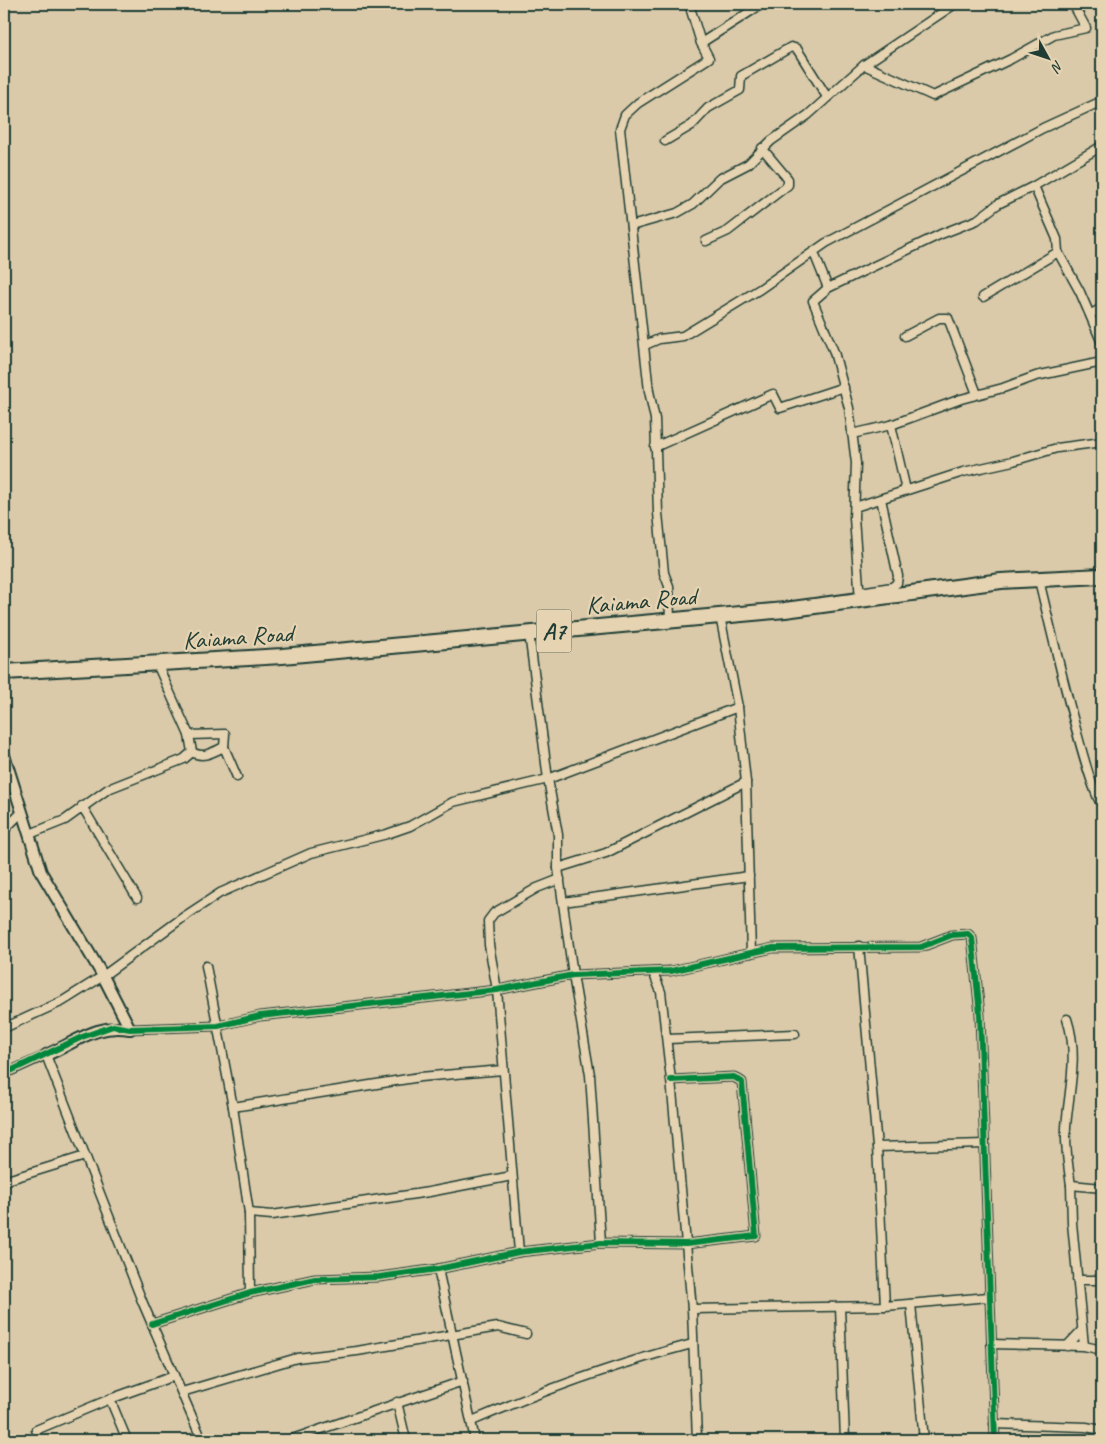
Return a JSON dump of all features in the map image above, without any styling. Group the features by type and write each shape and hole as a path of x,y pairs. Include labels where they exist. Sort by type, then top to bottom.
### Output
{"highway":[{"name":"Kaiama Road","path":"4,672 282,656 720,616 860,596 1001,581 1102,576"}],"street":[{"path":"670,620 669,586 664,573 658,513 655,419 620,129 624,115 638,103 709,58 701,44 689,4"},
{"path":"701,44 762,4"},
{"path":"631,226 686,209 719,179 748,164 762,148 808,115 864,65 955,4"},
{"path":"864,65 932,96 1011,59 1054,35 1086,28 1073,4"},
{"path":"665,142 692,125 708,108 740,90 741,76 791,48 797,49 827,97"},
{"path":"645,345 659,340 683,336 826,244 1017,142 1102,101"},
{"path":"881,499 897,582 892,587 860,596 855,507 856,463 852,434 844,387 834,352 813,301 828,288 941,234 977,220 998,204 1034,186 1102,146"},
{"path":"706,242 728,231 788,185 788,180 762,148"},
{"path":"1034,186 1057,239 1058,252 1091,314 1102,342"},
{"path":"983,297 1058,252"},
{"path":"814,253 828,288"},
{"path":"1091,314 1102,308"},
{"path":"905,336 939,318 948,318 977,394"},
{"path":"852,434 891,425 977,394 1003,388 1036,376 1102,362"},
{"path":"655,447 773,394 780,408 844,387"},
{"path":"891,425 906,490"},
{"path":"855,507 963,472 1057,448 1102,442"},
{"path":"1040,580 1084,752 1099,803 1102,805"},
{"path":"720,616 738,707 746,782 751,953"},
{"path":"529,633 548,779 558,835 558,868 573,975 590,1075 601,1243"},
{"path":"157,664 188,735 192,752 198,756 204,756 224,747"},
{"path":"4,1028 63,1001 103,976 220,893 312,854 403,828 453,802 548,779 738,707"},
{"path":"188,735 222,732 226,738 224,747 237,777"},
{"path":"30,834 65,820 82,806 108,790 184,759 192,752"},
{"path":"4,755 41,872 103,976 130,1029"},
{"path":"558,868 606,853 746,782"},
{"path":"82,806 137,898"},
{"path":"4,830 22,812"},
{"path":"563,902 749,876"},
{"path":"519,1252 497,990 489,946 488,921 491,916 529,892 560,879"},
{"path":"4,1074 82,1037 112,1026 130,1029 218,1026 260,1016 497,990 573,975 671,971 728,960 773,948 921,947 962,933 968,934 972,938 980,1015 995,1440"},
{"path":"859,946 877,1147 885,1306"},
{"path":"206,966 233,1107 248,1213 250,1293"},
{"path":"652,972 661,992 668,1040 692,1309 697,1440"},
{"path":"1067,1019 1073,1039 1074,1056 1066,1129 1077,1280 1084,1346"},
{"path":"668,1040 795,1034"},
{"path":"46,1055 152,1324 202,1440"},
{"path":"233,1107 420,1076 503,1070"},
{"path":"152,1324 250,1293 315,1279 379,1277 438,1269 519,1252 601,1243 686,1244 756,1236 742,1082 734,1077 671,1080"},
{"path":"877,1147 985,1144"},
{"path":"4,1181 85,1156"},
{"path":"248,1213 272,1215 429,1192 512,1176"},
{"path":"1071,1185 1102,1188"},
{"path":"438,1269 450,1334 463,1381 475,1440"},
{"path":"1077,1280 1102,1280"},
{"path":"692,1309 885,1306 989,1297"},
{"path":"911,1304 924,1440"},
{"path":"840,1307 845,1440"},
{"path":"182,1392 297,1358 357,1351 498,1327 526,1334"},
{"path":"1067,1346 1082,1330"},
{"path":"472,1421 519,1401 630,1360 692,1344"},
{"path":"991,1344 1084,1346 1102,1350"},
{"path":"36,1430 110,1399 174,1376"},
{"path":"289,1440 463,1381"},
{"path":"110,1399 127,1440"},
{"path":"397,1402 406,1440"},
{"path":"994,1424 1086,1427 1102,1430"}],"cycle path":[{"path":"4,1074 82,1037 113,1026 130,1029 218,1026 260,1016 497,990 573,975 671,971 773,948 921,947 952,935 968,934 972,938 980,1015 995,1440"},
{"path":"152,1324 250,1293 315,1279 379,1277 438,1269 519,1252 601,1243 686,1244 756,1236 742,1082 734,1077 671,1080"}]}
